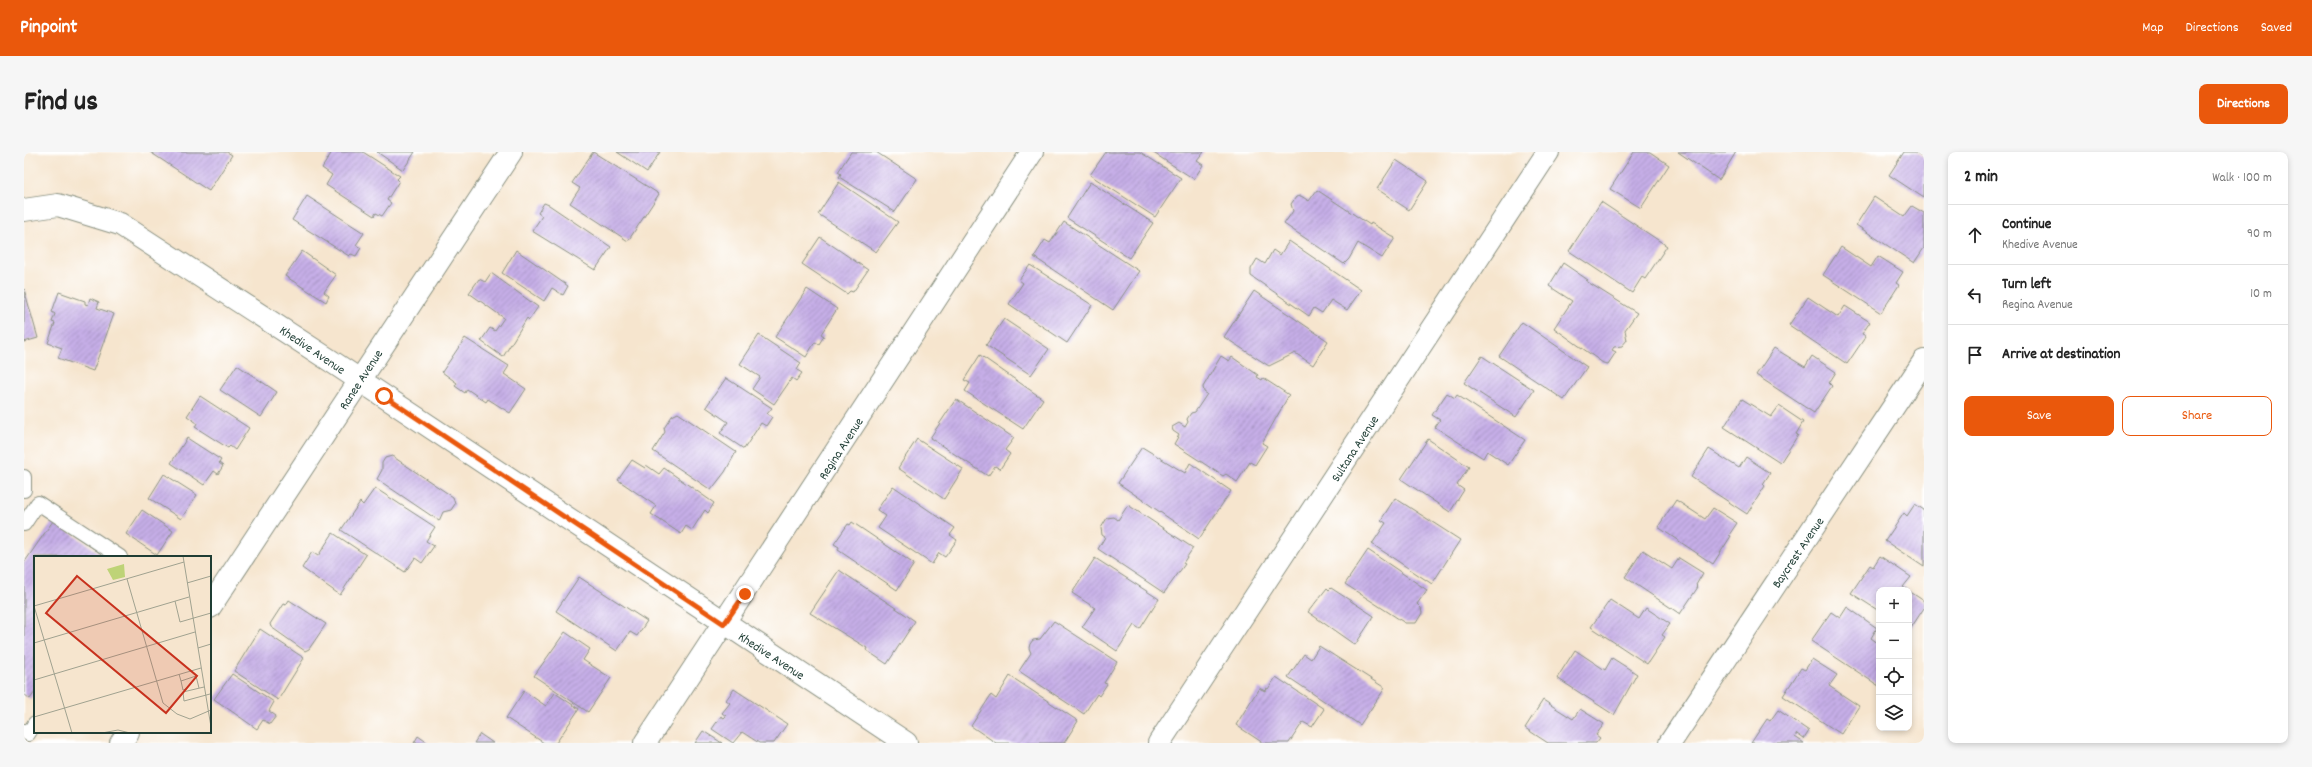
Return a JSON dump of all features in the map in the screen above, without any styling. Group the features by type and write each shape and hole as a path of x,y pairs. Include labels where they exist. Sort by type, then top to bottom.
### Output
{"street":[{"name":"Ranee Avenue","path":"211,605 511,152"},
{"name":"Regina Avenue","path":"645,743 1032,152"},
{"name":"Sultana Avenue","path":"1159,743 1548,152"},
{"name":"Khedive Avenue","path":"24,210 58,205 120,224 360,380 724,624 906,743"},
{"name":"Baycrest Avenue","path":"1670,743 1924,361"},
{"path":"120,743 127,733"}],"lane":[{"path":"24,477 24,490"},
{"path":"24,524 38,503 118,556"},
{"path":"24,731 28,734 34,725"}],"building":[{"path":"150,152 227,152 232,155 209,191"},
{"path":"332,152 363,152 400,176 397,179 399,181 387,200 391,203 382,216 376,213 374,216 326,185 332,175 322,168"},
{"path":"377,152 415,152 403,170"},
{"path":"593,152 659,194 628,241 570,203 580,188 572,183"},
{"path":"617,152 660,152 647,172"},
{"path":"851,152 876,152 917,179 895,212 839,177 841,174 838,172"},
{"path":"1106,152 1140,152 1181,178 1155,217 1090,175"},
{"path":"1152,152 1204,152 1197,161 1203,165 1194,179"},
{"path":"1634,152 1650,152 1669,165 1641,208 1610,189"},
{"path":"1678,152 1736,152 1719,180"},
{"path":"1904,152 1916,152 1924,157 1924,198 1889,175"},
{"path":"1396,160 1428,181 1409,210 1377,189"},
{"path":"839,182 898,222 876,252 818,214"},
{"path":"1090,182 1153,223 1129,258 1067,218"},
{"path":"1317,190 1370,225 1371,223 1395,238 1382,258 1358,243 1349,259 1344,264 1284,224 1293,211 1291,204 1296,197 1301,196 1309,201"},
{"path":"307,196 364,233 356,245 361,248 356,256 351,254 349,256 292,220"},
{"path":"1874,197 1904,217 1912,206 1924,213 1924,248 1914,263 1856,225"},
{"path":"1601,202 1667,246 1645,279 1642,277 1632,293 1569,251"},
{"path":"544,203 611,247 595,270 532,231 542,216 538,213"},
{"path":"1064,222 1139,271 1113,310 1034,257 1045,240 1050,243"},
{"path":"820,237 868,270 853,292 850,291 847,294 802,264"},
{"path":"1289,241 1361,290 1347,310 1331,300 1322,313 1314,308 1309,316 1251,276 1251,269 1257,259 1265,264 1273,250 1280,255"},
{"path":"1841,247 1871,267 1878,256 1903,272 1896,283 1899,285 1881,313 1823,275"},
{"path":"516,250 568,286 563,295 552,288 544,301 502,273"},
{"path":"302,251 336,275 324,292 329,296 326,302 285,276"},
{"path":"1563,263 1588,280 1586,281 1637,313 1625,330 1627,340 1622,346 1614,347 1612,350 1616,352 1608,364 1603,363 1554,328 1572,301 1549,286"},
{"path":"1030,265 1092,305 1067,343 1009,304 1023,283 1019,280"},
{"path":"491,273 538,307 529,320 527,318 503,357 481,341 490,328 495,331 504,318 469,293 479,279 485,282"},
{"path":"24,289 38,338 24,342"},
{"path":"807,289 837,309 821,334 824,336 819,344 815,342 806,357 775,337"},
{"path":"1254,291 1328,341 1313,365 1295,353 1269,366 1224,337"},
{"path":"59,292 85,301 85,304 88,305 90,298 99,302 97,308 114,314 93,371 58,358 62,348 48,343 55,323 52,322 55,314 52,312"},
{"path":"1808,297 1838,317 1845,306 1870,322 1862,334 1866,336 1847,364 1789,325"},
{"path":"1004,319 1049,349 1031,375 986,345"},
{"path":"1522,322 1587,367 1564,400 1499,356"},
{"path":"759,335 801,363 797,370 802,373 796,381 792,378 774,404 752,389 760,377 740,364"},
{"path":"465,338 509,366 504,374 526,389 510,413 488,399 486,402 467,389 465,393 455,386 457,383 442,372"},
{"path":"1774,348 1805,367 1812,356 1836,372 1829,383 1832,386 1814,413 1756,375"},
{"path":"980,355 1043,399 1023,429 965,391 970,383 964,380"},
{"path":"1221,356 1229,361 1232,357 1258,375 1257,377 1262,380 1263,378 1289,395 1262,443 1267,446 1255,465 1250,462 1237,482 1226,474 1223,476 1174,444 1179,435 1173,431 1172,427 1179,423 1185,427 1188,422 1187,419 1191,413 1195,412 1207,394 1204,392 1203,387"},
{"path":"1482,356 1534,390 1516,417 1464,383"},
{"path":"237,365 277,392 261,417 220,390"},
{"path":"726,378 772,408 767,414 772,417 766,426 761,423 744,449 720,433 728,422 706,407"},
{"path":"1447,393 1455,398 1457,395 1525,440 1508,465 1487,451 1483,458 1435,427 1440,420 1432,415"},
{"path":"200,396 249,428 235,450 230,446 228,448 195,427 197,423 187,416"},
{"path":"956,399 1014,438 1005,450 1010,454 1000,469 995,466 988,476 930,438"},
{"path":"1742,399 1771,417 1779,406 1803,422 1796,434 1798,435 1780,463 1724,427"},
{"path":"678,413 736,452 725,472 711,490 653,451 665,432 664,428 672,416"},
{"path":"187,438 221,460 219,463 223,466 218,474 214,471 204,485 171,463"},
{"path":"917,439 963,469 944,499 898,468"},
{"path":"1428,439 1469,467 1457,485 1464,490 1450,512 1401,479"},
{"path":"1142,447 1185,473 1190,463 1231,491 1199,539 1118,483"},
{"path":"1709,449 1739,468 1746,457 1770,473 1763,484 1765,486 1747,514 1691,477"},
{"path":"392,456 453,497 455,504 451,510 443,512 439,521 377,479 382,470 382,463 385,458"},
{"path":"632,460 645,468 646,465 659,474 664,468 714,503 708,513 705,510 692,530 686,526 681,534 651,514 656,506 618,480"},
{"path":"164,474 197,495 181,519 149,498"},
{"path":"893,486 955,528 950,535 957,540 945,557 939,553 932,564 878,528 886,516 877,510"},
{"path":"375,488 435,527 426,541 434,546 422,563 415,558 405,572 341,530 360,502 363,505"},
{"path":"1395,498 1460,540 1432,584 1372,544 1386,523 1381,520"},
{"path":"1676,500 1705,519 1713,508 1737,523 1729,535 1731,536 1713,564 1658,527"},
{"path":"1915,504 1924,510 1924,567 1885,541 1904,513 1907,516"},
{"path":"1128,505 1193,548 1183,563 1185,564 1164,593 1098,549 1105,537 1102,535 1101,528 1107,518 1114,517 1118,520"},
{"path":"142,510 173,531 157,555 126,534"},
{"path":"53,521 105,556 34,556 34,693 30,699 24,694 24,563"},
{"path":"852,522 914,564 897,590 838,550 839,547 834,544 848,524 850,525"},
{"path":"333,533 366,555 340,595 302,568 312,552 318,556"},
{"path":"1368,550 1427,590 1417,604 1421,608 1422,613 1416,623 1405,623 1345,584"},
{"path":"1643,550 1672,569 1679,558 1703,573 1696,585 1698,587 1680,614 1625,577"},
{"path":"1880,556 1911,577 1903,587 1876,587 1876,609 1851,593 1870,565 1873,567"},
{"path":"1095,558 1159,599 1140,629 1134,625 1117,651 1082,627 1095,608 1072,593"},
{"path":"839,570 915,621 887,664 866,650 867,648 810,613"},
{"path":"579,577 647,621 637,636 630,632 617,651 556,611"},
{"path":"1327,588 1329,590 1331,588 1374,616 1355,645 1308,612"},
{"path":"1912,593 1924,601 1924,608 1912,626"},
{"path":"289,600 326,624 309,649 305,651 271,627 270,624 283,604 286,605"},
{"path":"1610,600 1639,619 1646,608 1670,624 1662,635 1665,637 1647,664 1591,627"},
{"path":"1847,607 1876,627 1871,638 1876,642 1876,684 1811,641 1831,612 1840,618"},
{"path":"1054,621 1117,662 1104,683 1107,684 1099,696 1097,694 1084,714 1019,671 1031,653 1029,648 1030,644 1033,640 1040,639"},
{"path":"260,629 304,658 278,700 234,671"},
{"path":"565,632 590,649 583,660 611,678 588,712 534,676"},
{"path":"1319,646 1385,688 1360,725 1288,677 1304,654 1311,659"},
{"path":"1575,650 1605,670 1612,658 1637,674 1614,715 1557,678"},
{"path":"1812,659 1837,675 1829,686 1859,706 1841,734 1783,696 1801,668 1805,670"},
{"path":"232,674 274,702 269,711 276,716 270,724 263,720 257,729 214,699"},
{"path":"1010,676 1078,721 1064,743 996,743 971,726 991,695 996,699"},
{"path":"1276,677 1324,709 1312,727 1303,722 1289,743 1263,743 1236,725 1259,688 1265,691"},
{"path":"734,689 787,724 774,743 759,743 742,732 733,743 712,729 721,716 724,718 726,716 722,713 730,703 726,700"},
{"path":"524,691 546,706 555,693 579,709 556,743 544,743 506,718"},
{"path":"1543,700 1573,719 1580,709 1604,724 1596,735 1600,738 1596,743 1548,743 1525,728"},
{"path":"1778,710 1809,731 1804,739 1797,734 1795,737 1804,743 1751,743 1767,719 1770,721"},
{"path":"703,731 722,743 695,743"},
{"path":"480,734 493,743 474,743"},
{"path":"418,736 428,743 414,743"}],"route":[{"path":"384,396 724,624 745,594"}]}
